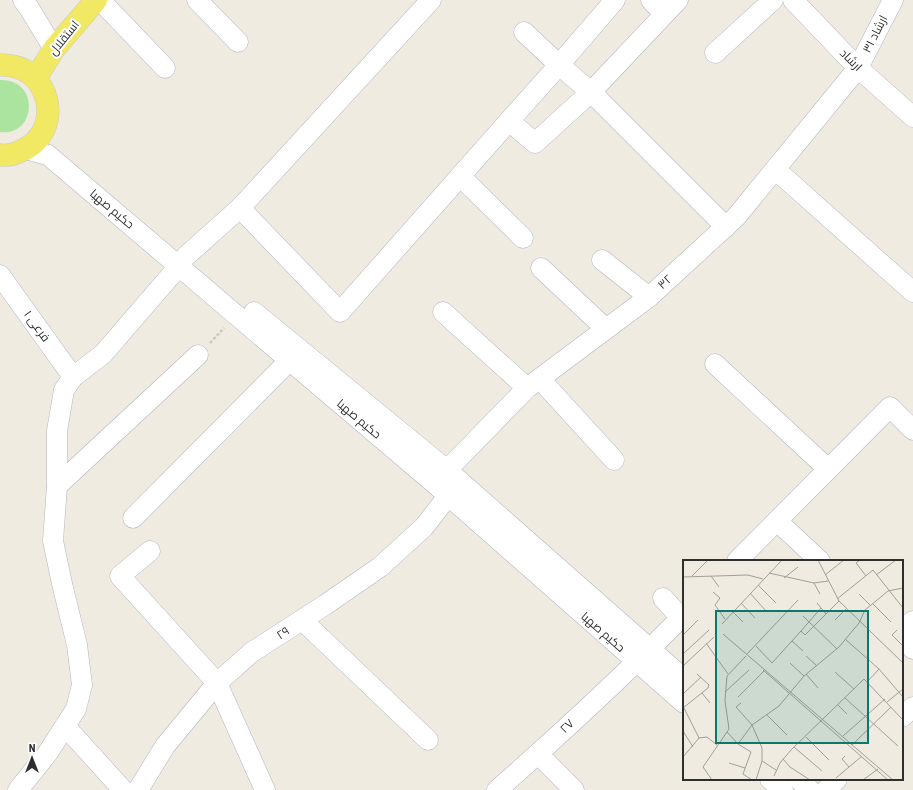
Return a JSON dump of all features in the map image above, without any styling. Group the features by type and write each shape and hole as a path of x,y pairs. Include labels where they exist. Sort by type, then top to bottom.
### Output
{"main road":[{"name":"استقلال","path":"36,78 54,49 96,0"},
{"path":"0,65 8,64 23,69 36,78 43,88 47,100 48,112 46,125 33,142 15,153 0,155"}],"street":[{"path":"23,0 54,49"},
{"path":"100,0 165,68"},
{"path":"197,0 238,42"},
{"path":"18,790 47,754 76,709 82,685 77,645 53,542 57,486 57,431 64,390 73,377 103,354 183,261 240,208 431,0"},
{"path":"240,208 340,312 615,0"},
{"path":"509,121 535,144 591,92 657,7 678,0"},
{"path":"715,53 773,0"},
{"name":"ارشاد","path":"793,0 858,68 913,117"},
{"name":"ارشاد ۳۱","path":"858,68 893,0"},
{"path":"524,32 559,65 591,92 726,227"},
{"name":"۳۲","path":"447,470 534,384 649,297 726,227 776,170 858,68"},
{"name":"حکیم صهبا","path":"33,142 447,470 643,655 683,702"},
{"path":"776,170 913,292"},
{"path":"460,176 523,238"},
{"path":"602,260 649,297"},
{"name":"حکیم صهبا","path":"183,261 236,315 448,496 643,655 683,678"},
{"path":"541,268 606,329"},
{"name":"فرعی ۱","path":"0,275 73,377"},
{"path":"443,312 534,384 614,460"},
{"path":"57,486 198,355"},
{"path":"133,518 290,360"},
{"path":"715,364 828,469"},
{"path":"738,560 890,407 911,423"},
{"path":"447,470 448,496"},
{"name":"۲۹","path":"138,790 165,746 217,683 252,652 380,567 424,526 448,496"},
{"path":"777,521 819,560"},
{"path":"150,551 120,576 217,683 265,790"},
{"path":"663,598 682,616"},
{"name":"۲۷","path":"497,790 538,754 682,616"},
{"path":"302,620 428,740"},
{"path":"903,630 913,621"},
{"path":"903,639 913,649"},
{"path":"903,716 913,707"},
{"path":"65,726 123,790"},
{"path":"538,754 574,790"},
{"path":"771,780 783,790"},
{"path":"799,780 810,790"},
{"path":"826,790 836,780"}],"path":[{"path":"198,355 236,315"}],"green space":[{"path":"0,80 13,82 22,88 28,97 29,108 27,117 21,126 12,131 0,132"}]}
